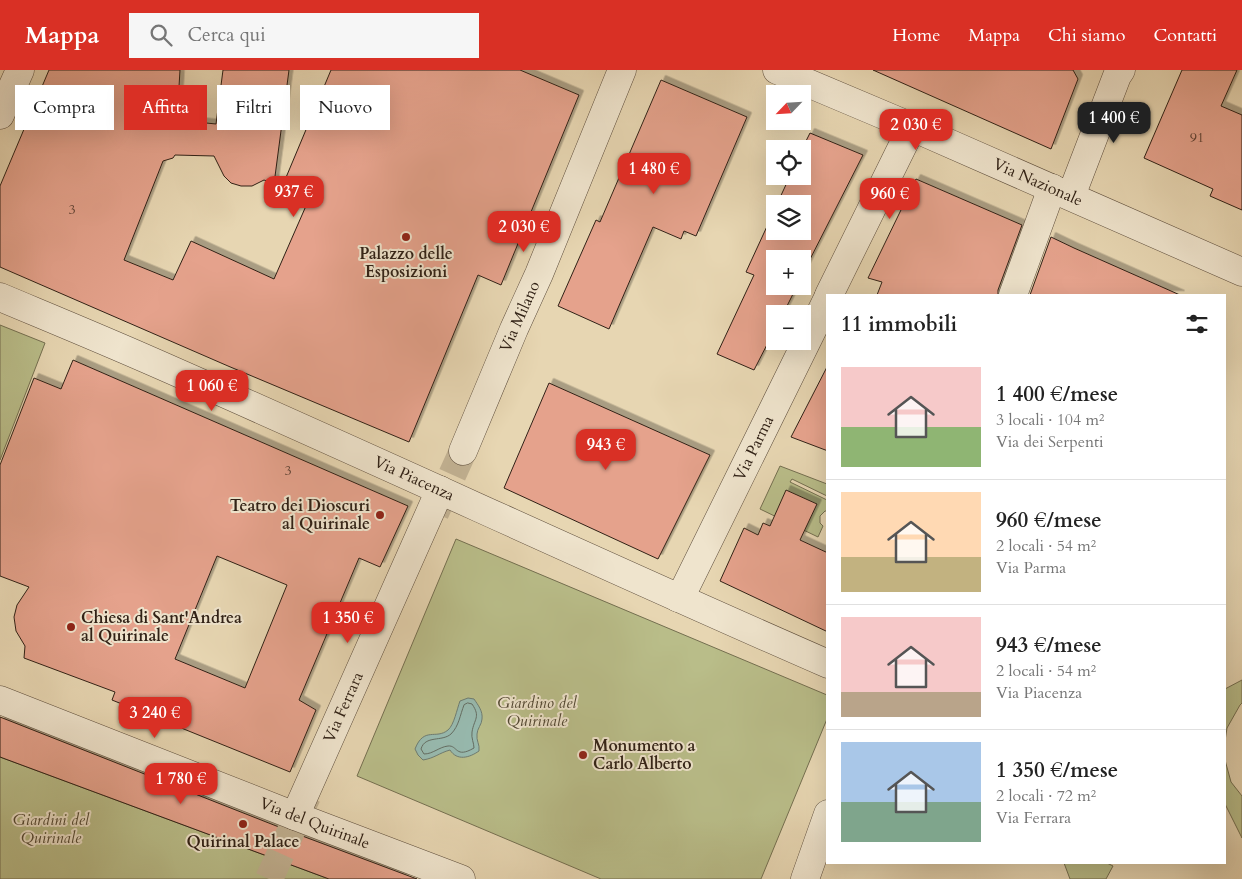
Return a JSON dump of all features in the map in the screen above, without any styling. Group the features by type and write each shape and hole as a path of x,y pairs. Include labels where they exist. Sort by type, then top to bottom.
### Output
{"street":[{"path":"0,116 20,70"},
{"name":"Via Milano","path":"463,451 539,274 622,70"},
{"name":"Via Nazionale","path":"777,70 912,126 1242,272"},
{"path":"1014,294 1115,72"},
{"name":"Via Parma","path":"829,294 912,126"},
{"name":"Via Piacenza","path":"0,297 150,361 826,663"},
{"name":"Via Parma","path":"678,598 686,586 826,300"},
{"name":"Via Ferrara","path":"295,816 440,490"},
{"name":"Via del Quirinale","path":"0,700 461,879"},
{"path":"805,877 826,819"}],"green space":[{"path":"0,325 45,343 0,460"},
{"path":"780,466 826,484 826,496 792,479 790,482 826,500 826,511 820,516 820,523 823,526 818,537 760,509"},
{"name":"Giardino del Quirinale","path":"456,539 826,695 826,721 761,879 601,879 357,776"},
{"path":"1242,680 1242,703 1227,728 1226,734 1226,688"},
{"name":"Giardini del Quirinale","path":"0,757 329,879 0,879"},
{"path":"1226,764 1231,782 1242,796 1242,838 1226,806"},
{"path":"1064,864 1109,864 1113,866 1106,879 1070,879"}],"water":[{"path":"468,698 474,699 482,713 482,721 477,734 479,751 460,757 450,750 423,760 415,749 419,742 426,736 444,733 448,730 454,721 460,701"}],"building":[{"name":"Palazzo delle Esposizioni","path":"49,70 180,70 179,85 124,85 124,130 207,130 207,123 216,124 217,116 217,130 281,130 274,184 264,180 252,186 241,186 231,183 224,176 214,156 175,155 173,158 163,161 124,260 173,280 191,241 274,279 309,199 282,187 306,130 390,130 390,85 325,85 331,70 520,70 579,95 501,285 478,275 409,442 0,267 0,186 24,130 114,130 114,85 43,85"},
{"name":"Palazzo delle Esposizioni","path":"223,70 289,70 287,85 221,85"},
{"path":"873,70 1073,70 1078,79 1051,149"},
{"path":"1182,70 1237,70 1221,106 1242,115 1242,210 1210,196 1213,189 1144,158"},
{"path":"661,80 747,117 696,236 684,231 681,239 653,227 609,329 558,306 596,220 600,222"},
{"path":"810,133 863,155 811,257 811,250 766,250 766,295 792,295 788,305 766,305 766,347 754,370 717,354 754,275 746,272 766,229 766,240 811,240 811,195 781,195 786,185 811,185 811,140 806,140"},
{"path":"916,179 1022,225 998,294 877,294 882,282 868,278"},
{"path":"1051,237 1178,294 1030,294"},
{"path":"73,360 408,506 380,567 359,558 299,700 316,710 290,772 112,700 115,692 24,658 25,646 16,631 14,617 17,605 29,587 0,576 0,465 34,378 61,389","holes":["217,556 287,585 245,688 175,659"]},
{"path":"826,369 826,450 791,437"},
{"path":"549,383 710,455 658,559 504,488"},
{"path":"786,490 817,504 800,540 826,552 826,631 720,581 744,528 758,535 763,523 770,526"},
{"name":"Quirinal Palace","path":"0,717 289,831 417,879 329,879 0,757"}],"tunnel":[{"path":"435,513 463,451"},
{"path":"269,879 307,796"}],"place":[{"name":"Palazzo delle Esposizioni","path":"406,237"},
{"name":"Teatro dei Dioscuri al Quirinale","path":"380,515"},
{"name":"Chiesa di Sant'Andrea al Quirinale","path":"71,627"},
{"name":"Monumento a Carlo Alberto","path":"583,755"},
{"name":"Quirinal Palace","path":"243,824"}]}
